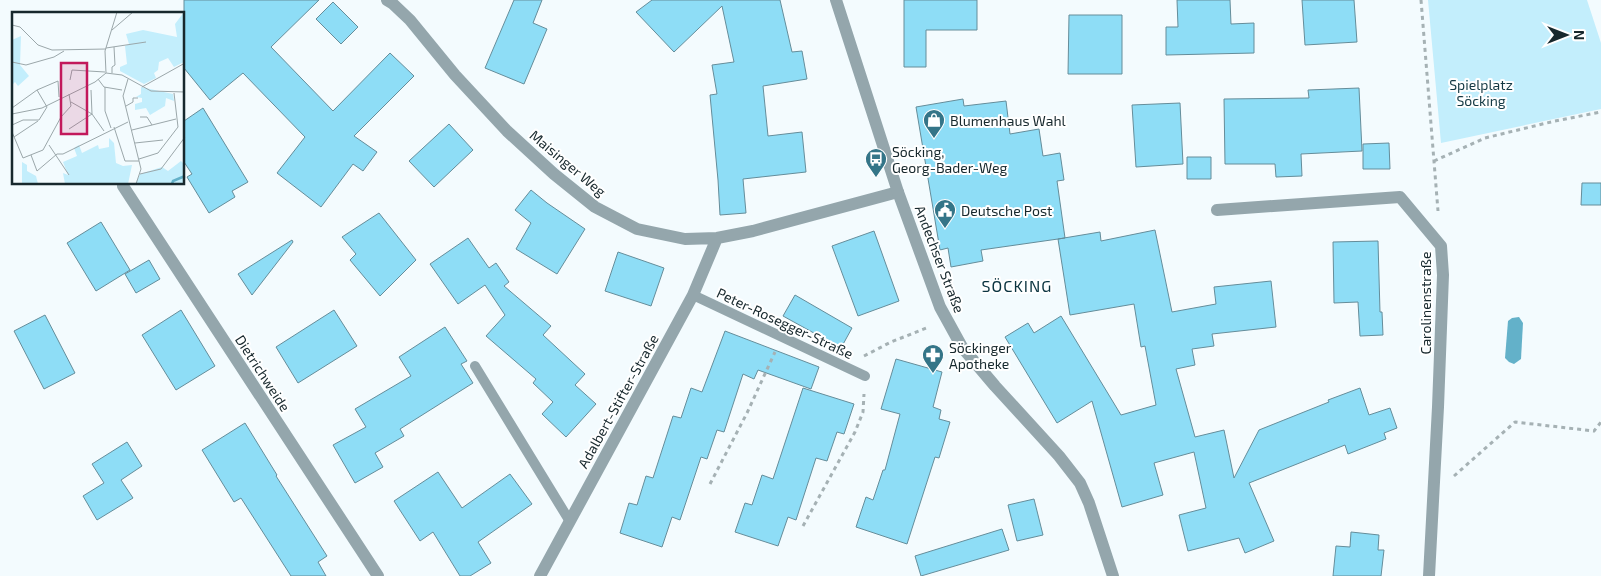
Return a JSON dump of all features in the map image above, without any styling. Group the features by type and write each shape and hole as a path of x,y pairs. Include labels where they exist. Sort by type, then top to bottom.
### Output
{"street":[{"name":"Maisinger Weg","path":"387,0 392,2 410,20 455,75 507,131 554,174 595,207 637,229 685,239 717,238 753,231 898,192"},
{"name":"Andechser Straße","path":"836,0 898,192 940,307 962,347 1059,456 1080,483 1089,503 1113,576"},
{"name":"Dietrichweide","path":"123,186 378,576"},
{"name":"Carolinenstraße","path":"1217,210 1400,197 1441,246 1443,275 1429,576"},
{"name":"Adalbert-Stifter-Straße","path":"540,576 693,295 717,238"}],"lane":[{"name":"Peter-Rosegger-Straße","path":"693,295 865,376"},
{"path":"475,366 569,520"}],"path":[{"path":"1421,0 1441,246"},
{"path":"1434,161 1485,138 1601,112"},
{"path":"843,366 891,342 947,320"},
{"path":"710,484 747,413 782,337"},
{"path":"803,526 856,432 863,412 865,376"},
{"path":"1434,492 1515,422 1594,431 1601,422"}],"green space":[{"name":"Spielplatz Söcking","path":"1428,0 1587,0 1601,43 1601,109 1441,143"}],"water":[{"path":"1519,317 1523,323 1521,359 1514,364 1505,358 1508,321"}],"building":[{"path":"184,0 319,0 271,47 333,111 390,53 414,76 354,136 377,152 363,171 353,164 321,207 277,173 305,137 243,73 210,100 185,69"},
{"path":"514,0 542,0 533,23 547,29 524,84 485,68"},
{"path":"652,0 780,0 792,52 802,51 807,79 763,86 768,136 802,132 806,172 743,179 746,213 720,215 710,95 717,94 712,65 734,62 722,6 674,52 636,12"},
{"path":"904,0 977,0 977,30 926,30 926,67 904,67"},
{"path":"1177,0 1230,0 1231,24 1254,23 1254,53 1166,55 1166,27 1178,27"},
{"path":"1302,0 1354,0 1357,42 1305,45"},
{"path":"333,2 358,27 341,44 316,19"},
{"path":"1069,15 1122,15 1122,74 1068,74"},
{"path":"1359,88 1362,151 1301,154 1302,176 1276,177 1275,164 1225,164 1224,99 1309,98 1308,90"},
{"path":"963,99 964,106 1006,101 1010,134 1039,129 1043,156 1060,153 1064,180 1057,181 1065,238 981,250 983,261 951,267 948,248 940,250 916,107"},
{"path":"1180,103 1183,164 1136,167 1132,105"},
{"path":"203,108 248,182 232,191 235,197 209,213 187,177 192,174 185,164 185,120"},
{"path":"449,124 473,150 434,187 409,161"},
{"path":"1389,143 1390,169 1363,169 1363,144"},
{"path":"1187,157 1211,157 1211,179 1187,179"},
{"path":"1582,183 1601,183 1601,205 1581,205"},
{"path":"531,190 585,229 557,274 516,249 531,223 515,210"},
{"path":"379,213 416,260 380,296 350,260 356,254 342,237"},
{"path":"101,222 130,270 96,291 67,243"},
{"path":"1155,230 1172,312 1216,304 1214,287 1271,281 1276,327 1212,334 1214,346 1192,349 1195,365 1176,369 1195,437 1224,430 1234,478 1259,430 1360,388 1369,415 1390,408 1397,428 1384,433 1386,439 1348,454 1345,445 1249,483 1274,541 1245,553 1239,538 1188,551 1179,515 1206,508 1194,452 1154,463 1163,495 1122,507 1092,401 1057,423 1005,337 1028,323 1034,333 1061,316 1121,415 1156,405 1145,346 1141,347 1134,304 1070,315 1058,239 1100,232 1101,241"},
{"path":"874,231 899,301 858,316 832,246"},
{"path":"468,238 489,268 496,263 509,282 504,286 551,326 543,335 585,374 575,385 596,404 566,437 542,414 553,402 533,383 536,379 486,336 505,315 485,285 458,304 430,264"},
{"path":"292,240 293,242 252,295 238,274"},
{"path":"1378,241 1380,312 1382,312 1383,335 1360,336 1358,302 1334,303 1333,242"},
{"path":"618,252 664,268 651,306 605,291"},
{"path":"149,260 160,279 136,293 125,274"},
{"path":"795,295 852,328 841,348 783,316"},
{"path":"181,310 215,366 176,390 142,335"},
{"path":"334,310 357,346 298,383 276,347"},
{"path":"45,315 75,373 44,389 14,331"},
{"path":"445,327 467,361 461,364 473,383 400,429 404,436 375,453 383,467 355,483 333,445 366,427 355,409 411,376 399,357"},
{"path":"725,331 819,367 811,389 758,370 754,379 743,374 724,432 717,430 707,459 701,457 680,520 672,517 662,547 620,533 629,503 637,505 646,476 653,478 673,416 681,418 691,388 702,392"},
{"path":"896,359 942,372 933,407 941,410 939,419 950,422 939,458 935,457 907,544 856,527 866,497 873,500 883,470 885,470 900,414 881,409"},
{"path":"803,388 854,404 844,434 837,432 827,461 816,458 796,520 788,517 778,546 735,532 745,503 752,505 762,475 773,479"},
{"path":"245,423 327,556 318,562 326,576 291,576 241,498 234,502 202,450"},
{"path":"127,442 142,466 121,480 133,498 97,520 83,496 104,483 92,464"},
{"path":"438,472 462,508 510,474 532,504 478,542 491,563 470,576 460,576 433,532 420,541 394,501"},
{"path":"1034,499 1043,535 1017,541 1008,505"},
{"path":"1002,529 1009,550 921,576 915,556"},
{"path":"1351,532 1379,535 1378,550 1384,550 1381,576 1333,576 1336,546 1350,547"}],"place":[{"name":"Blumenhaus Wahl","path":"934,139"},
{"name":"Söcking, Georg-Bader-Weg","path":"876,178"},
{"name":"Deutsche Post","path":"945,229"},
{"name":"Söckinger Apotheke","path":"933,374"}],"district":[{"name":"SÖCKING","path":"1017,285"}]}
